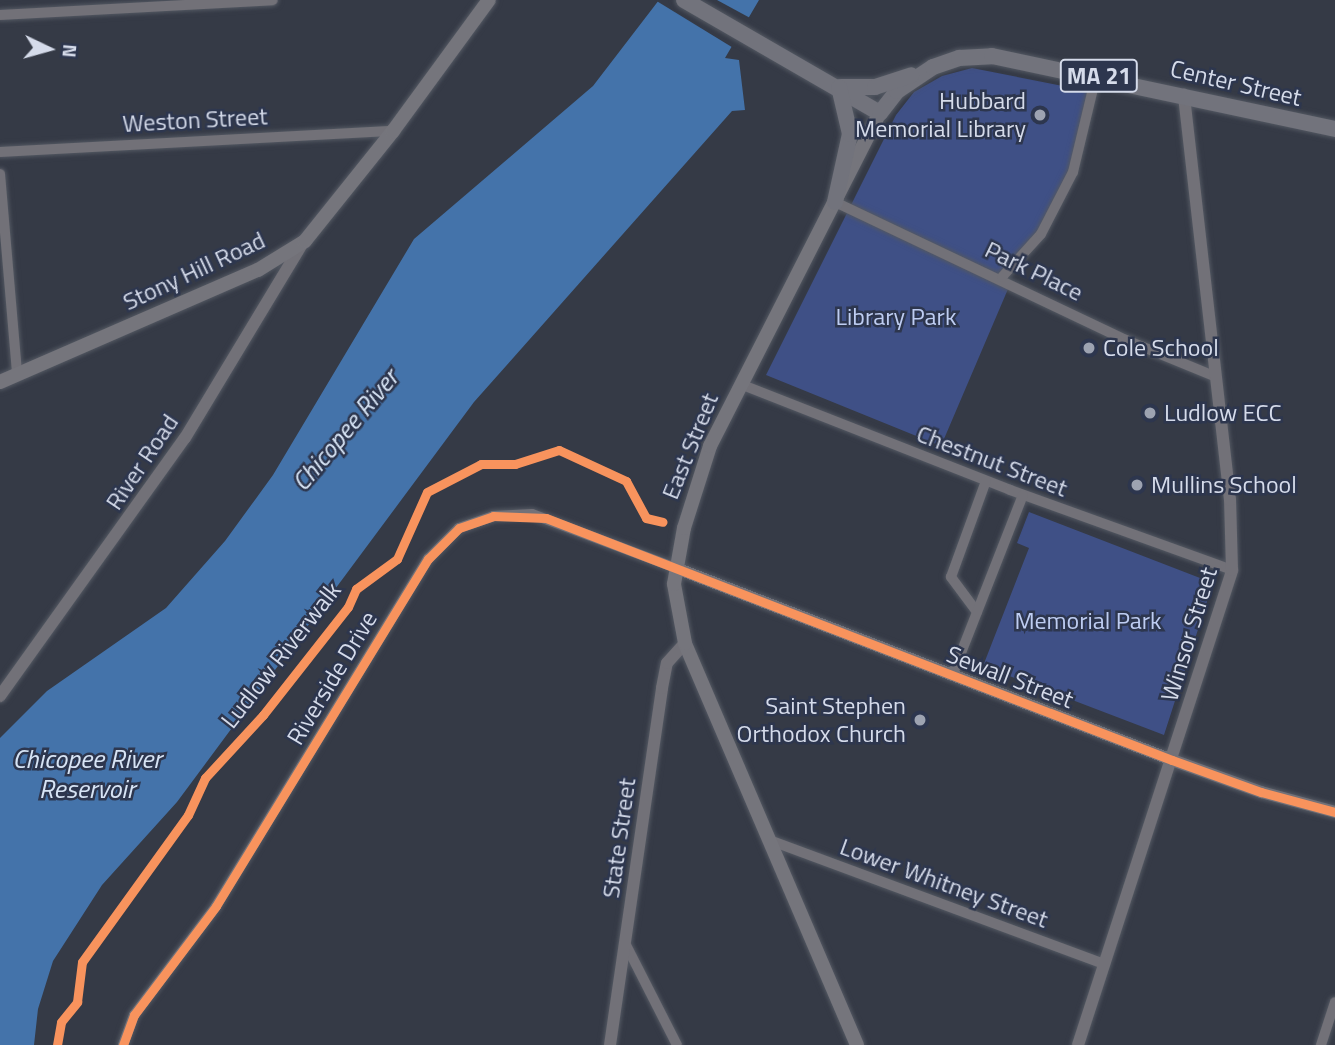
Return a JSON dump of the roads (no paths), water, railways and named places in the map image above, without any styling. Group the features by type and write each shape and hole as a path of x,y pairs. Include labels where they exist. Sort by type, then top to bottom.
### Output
{"main road":[{"name":"Stony Hill Road","path":"0,382 235,281 305,240 393,131 489,0"},
{"path":"684,0 880,113"},
{"name":"Center Street","path":"880,113 897,91 933,66 958,58 992,56 1096,75 1335,129"},
{"path":"839,87 875,87 933,66"},
{"path":"835,202 850,126 839,87"},
{"name":"East Street","path":"857,1045 685,643 675,596 676,568 696,481 740,384 880,113"}],"street":[{"path":"0,15 273,0"},
{"path":"1002,277 1041,234 1073,172 1096,75"},
{"name":"Winsor Street","path":"1078,1045 1232,570 1234,546 1184,95"},
{"name":"Weston Street","path":"0,152 393,131"},
{"path":"0,174 4,283 17,374"},
{"name":"Park Place","path":"835,202 1002,277 1126,340 1216,377"},
{"name":"River Road","path":"0,696 179,447 305,240"},
{"name":"Chestnut Street","path":"740,384 1023,495 1232,570"},
{"path":"977,612 951,577 986,481"},
{"path":"952,676 1023,495"},
{"name":"Riverside Drive","path":"123,1045 134,1015 216,906 428,559 459,527 493,516 532,514 676,568"},
{"name":"Sewall Street","path":"676,568 1172,760 1261,792 1335,811"},
{"name":"State Street","path":"610,1045 662,688 667,663 685,643"},
{"name":"Lower Whitney Street","path":"769,840 1105,964"},
{"path":"625,943 677,1045"},
{"path":"1322,1042 1335,1002"},
{"path":"1322,1042 1335,1038"}],"water":[{"name":"Chicopee River Reservoir","path":"659,0 759,0 725,58 739,60 745,110 732,111 474,402 177,802 102,885 53,961 38,1009 34,1045 0,1045 0,738 47,691 166,608 225,541 273,475 414,239 593,86"}],"place":[{"name":"Hubbard Memorial Library","path":"1040,115"},
{"name":"Cole School","path":"1089,348"},
{"name":"Ludlow ECC","path":"1150,413"},
{"name":"Mullins School","path":"1137,485"},
{"name":"Saint Stephen Orthodox Church","path":"920,720"}],"park label":[{"name":"Library Park","path":"896,317"},
{"name":"Memorial Park","path":"1088,621"}],"water label":[{"name":"Chicopee River","path":"345,430"}]}
